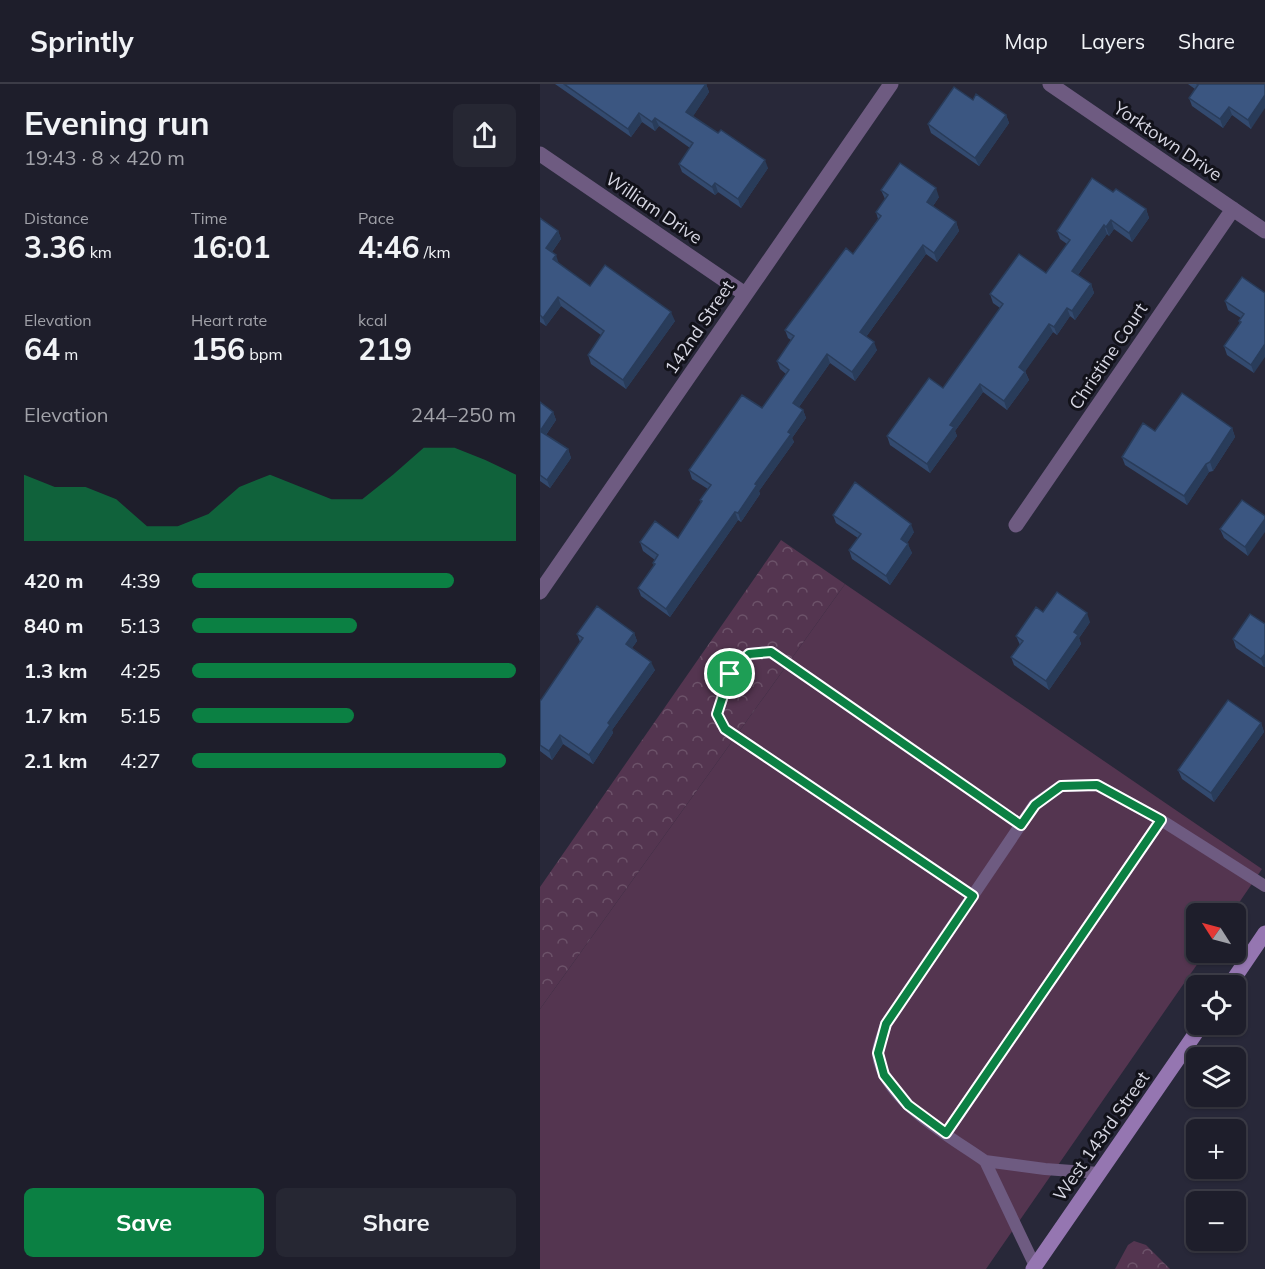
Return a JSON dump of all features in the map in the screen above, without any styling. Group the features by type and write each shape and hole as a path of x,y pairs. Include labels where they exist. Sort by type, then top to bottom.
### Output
{"main road":[{"path":"1236,975 1265,933"},
{"name":"West 143rd Street","path":"1034,1267 1194,1035"}],"street":[{"name":"142nd Street","path":"543,582 891,84"},
{"name":"Yorktown Drive","path":"1050,84 1265,231"},
{"name":"William Drive","path":"540,154 745,294"},
{"name":"Christine Court","path":"1016,525 1233,209"}],"lane":[{"path":"973,896 725,729 717,714 730,674 749,654 771,652 1021,825"},
{"path":"1099,1173 985,1161 908,1105 884,1075 878,1053 886,1024 1035,805 1061,786 1097,785 1161,820 1265,886"},
{"path":"946,1133 1161,820"},
{"path":"985,1161 1034,1267"}],"green space":[{"path":"781,540 845,584 540,1009 540,887"},
{"path":"845,584 1262,869 1239,903 1186,903 1186,963 1198,963 1190,975 1186,975 1186,980 986,1269 540,1269 540,1009"},
{"path":"1134,1241 1146,1245 1170,1269 1115,1269 1128,1245"}],"building":[{"path":"564,84 706,84 686,112 718,133 721,130 765,160 738,199 715,183 712,187 679,164 693,143 655,118 652,122 639,113 628,129"},
{"path":"1197,84 1265,84 1265,95 1248,120 1229,107 1220,119 1189,98"},
{"path":"954,87 973,100 976,94 1006,115 975,158 928,124"},
{"path":"900,163 936,188 927,202 956,222 934,253 923,245 860,332 874,342 852,372 827,354 793,403 803,410 788,432 791,434 755,484 757,485 738,513 735,512 666,609 638,588 655,564 653,563 658,555 640,542 655,521 678,538 711,485 689,470 742,395 762,408 789,370 777,361 794,336 785,330 846,248 853,254 881,216 876,212 888,195 881,190"},
{"path":"1092,178 1113,192 1116,189 1146,209 1129,233 1111,220 1106,227 1104,225 1072,271 1091,284 1072,311 1067,308 1054,327 1049,324 1019,367 1025,372 1004,401 980,384 950,425 954,427 927,464 887,436 929,378 943,388 1003,304 990,294 1019,254 1046,273 1070,240 1057,231"},
{"path":"540,218 558,231 546,248 556,255 553,259 590,286 605,265 671,312 623,380 588,355 604,331 558,297 543,318 540,315"},
{"path":"1242,277 1265,293 1265,344 1251,365 1224,346 1244,314 1225,301"},
{"path":"1182,393 1232,428 1184,496 1122,457 1143,423 1155,431"},
{"path":"540,402 553,412 540,431"},
{"path":"540,431 568,449 547,480 540,475"},
{"path":"855,482 911,524 901,539 908,544 886,576 849,550 861,534 833,515"},
{"path":"1242,500 1265,516 1245,547 1220,529"},
{"path":"1057,592 1087,613 1074,632 1078,635 1046,681 1011,657 1023,641 1016,636 1036,607 1043,612"},
{"path":"597,606 634,633 626,644 651,662 608,723 610,725 589,755 560,735 549,751 540,745 540,700 583,638 577,634"},
{"path":"1250,614 1265,624 1265,654 1261,659 1233,639"},
{"path":"1228,700 1261,723 1211,793 1178,770"}],"route":[{"path":"771,652 1021,825 1035,805 1061,786 1097,785 1161,820 946,1133 908,1105 884,1075 878,1053 886,1024 973,896 725,729 717,714 730,674 749,654 771,652"}]}
